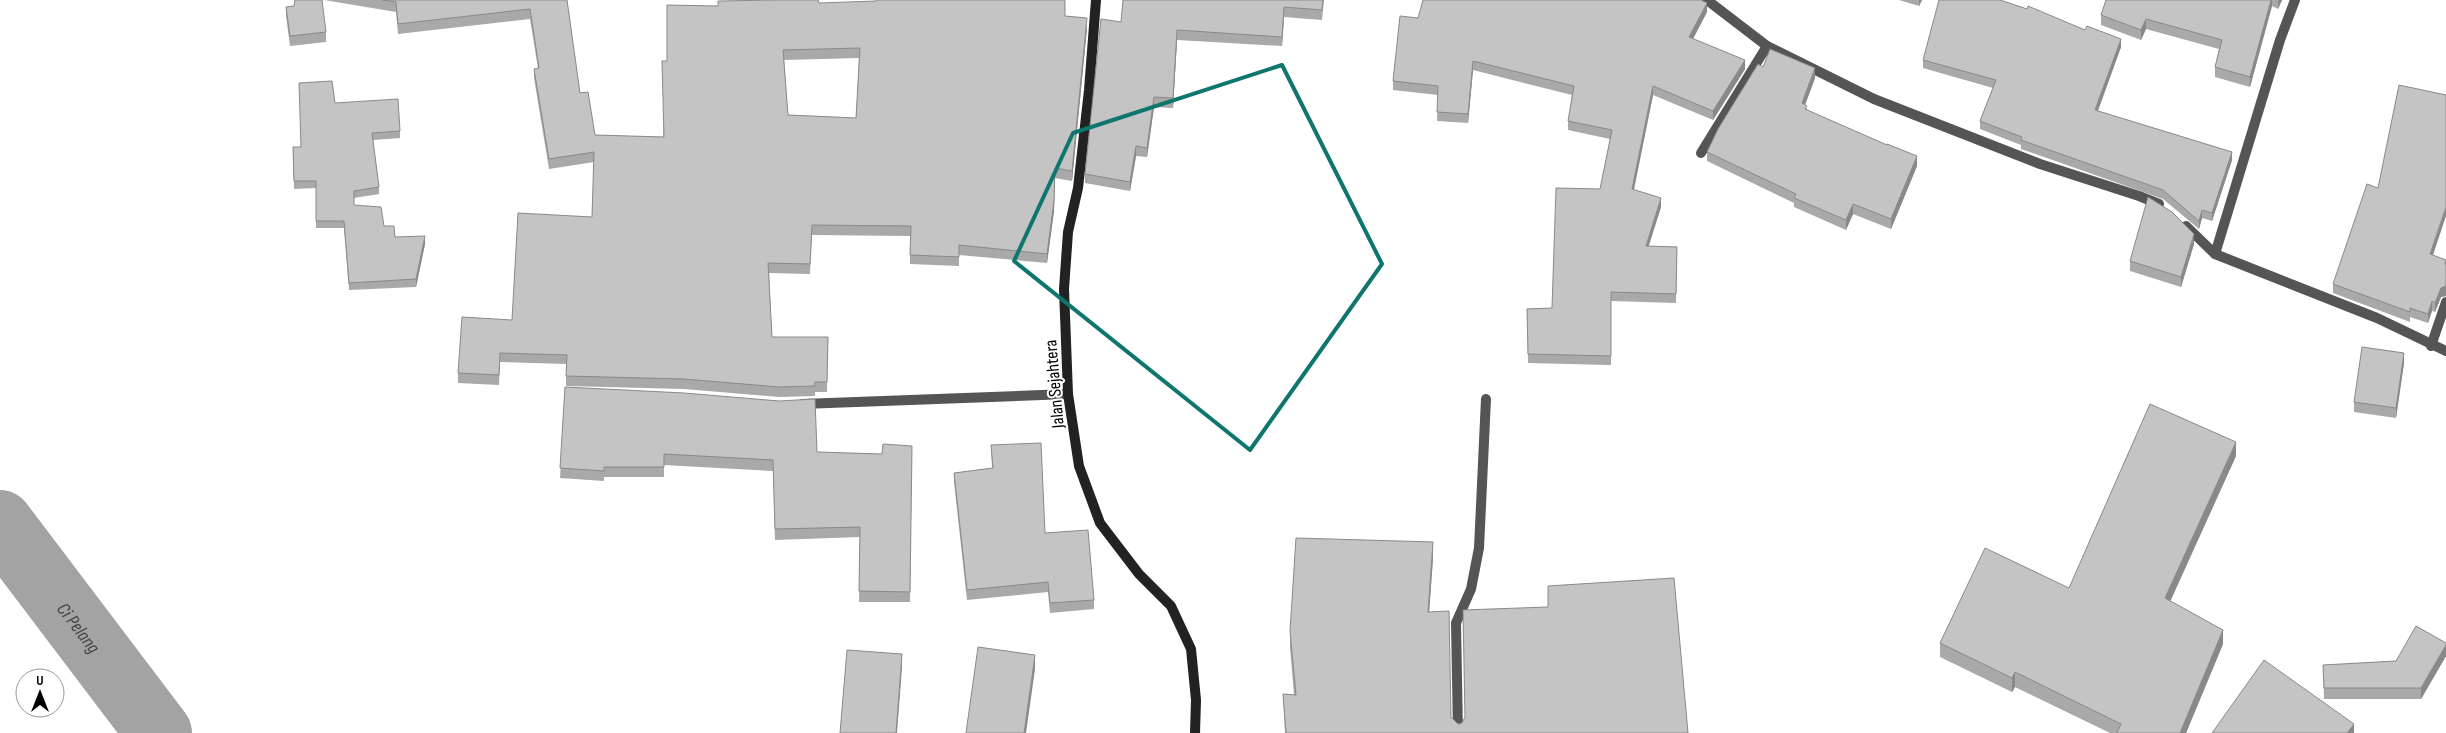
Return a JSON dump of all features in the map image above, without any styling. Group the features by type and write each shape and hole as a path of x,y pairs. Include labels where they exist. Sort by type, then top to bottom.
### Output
{"street":[{"name":"Jalan Sejahtera","path":"1096,0 1089,90 1078,188 1068,232 1064,289 1068,394 1079,466 1100,523 1139,574 1171,606 1191,649 1196,700 1195,733"},
{"path":"1707,0 1768,46 1874,99 2040,164 2140,196 2166,209"},
{"path":"2214,254 2280,40 2295,0"},
{"path":"1702,153 1768,46"},
{"path":"2176,217 2214,254 2377,318 2432,346 2446,351"},
{"path":"2432,346 2446,302"},
{"path":"789,404 1068,394"},
{"path":"1458,733 1456,623 1471,589 1478,548 1486,399"}],"highlighted area":[{"path":"1282,65 1382,264 1250,450 1014,261 1073,133"}],"building":[{"path":"295,0 322,0 326,32 290,36 286,7 294,6"},
{"path":"382,0 567,0 580,93 588,92 595,135 664,137 662,61 667,61 667,5 718,6 718,1 774,0 818,0 819,3 876,0 1065,0 1065,16 1087,18 1072,171 1055,168 1054,201 1047,254 959,245 959,257 910,255 911,226 812,225 810,264 768,263 772,337 828,337 827,382 815,382 815,386 779,387 684,379 566,376 567,355 500,353 499,375 458,373 462,317 512,320 518,213 592,217 594,152 549,159 534,69 539,68 530,9 398,24 396,2","holes":["860,48 856,118 788,115 783,50"]},
{"path":"1123,0 1323,0 1322,10 1284,7 1282,37 1177,30 1173,98 1154,97 1147,148 1136,146 1130,182 1085,174 1101,19 1121,22"},
{"path":"1423,0 1701,0 1707,3 1689,37 1745,60 1713,111 1653,86 1632,189 1661,198 1646,246 1677,247 1676,294 1611,292 1611,356 1528,354 1527,309 1552,308 1556,188 1600,189 1612,130 1568,121 1574,86 1473,61 1468,114 1437,112 1438,86 1393,81 1400,16 1418,18"},
{"path":"1939,0 2000,0 2027,9 2028,6 2085,30 2087,26 2121,39 2095,110 2232,152 2212,213 2202,210 2199,221 2163,190 2021,140 2022,137 1980,121 1996,80 1923,60"},
{"path":"2106,0 2271,0 2250,77 2215,67 2222,40 2146,19 2141,30 2101,15"},
{"path":"1770,49 1815,68 1802,103 1807,106 1805,109 1917,156 1891,219 1853,204 1846,220 1794,198 1796,194 1707,152 1718,129 1758,64 1763,67"},
{"path":"332,81 335,103 398,99 400,131 372,133 379,187 354,191 354,205 381,207 384,226 394,226 395,237 425,236 416,279 349,283 344,221 316,221 316,181 294,181 293,147 301,147 299,83"},
{"path":"2399,85 2446,95 2446,207 2430,254 2446,260 2446,286 2441,288 2435,303 2432,301 2428,314 2410,308 2410,312 2333,284 2367,184 2378,188"},
{"path":"2148,197 2172,212 2194,234 2181,277 2130,261"},
{"path":"2362,347 2404,353 2396,408 2354,402"},
{"path":"565,387 684,393 779,401 815,399 817,452 882,454 883,444 912,446 910,592 859,591 860,527 775,529 773,460 664,454 664,467 604,467 604,471 560,468"},
{"path":"2150,404 2236,442 2165,598 2223,630 2180,733 2117,733 2121,724 2015,672 2012,678 1940,643 1985,548 2069,588"},
{"path":"1041,443 1045,533 1088,530 1094,600 1050,603 1048,582 967,590 954,473 993,468 991,445"},
{"path":"1296,538 1433,542 1428,612 1449,611 1451,717 1458,724 1462,723 1465,717 1463,610 1548,607 1548,586 1674,578 1688,733 1286,733 1283,694 1296,695 1290,631"},
{"path":"2416,626 2446,643 2421,688 2324,688 2323,665 2396,661"},
{"path":"978,647 1035,655 1024,733 966,733"},
{"path":"847,650 902,654 896,733 840,733"},
{"path":"2264,660 2354,724 2347,733 2212,733"}],"waterway":[{"name":"Ci Pelang","path":"0,523 159,733"}]}
